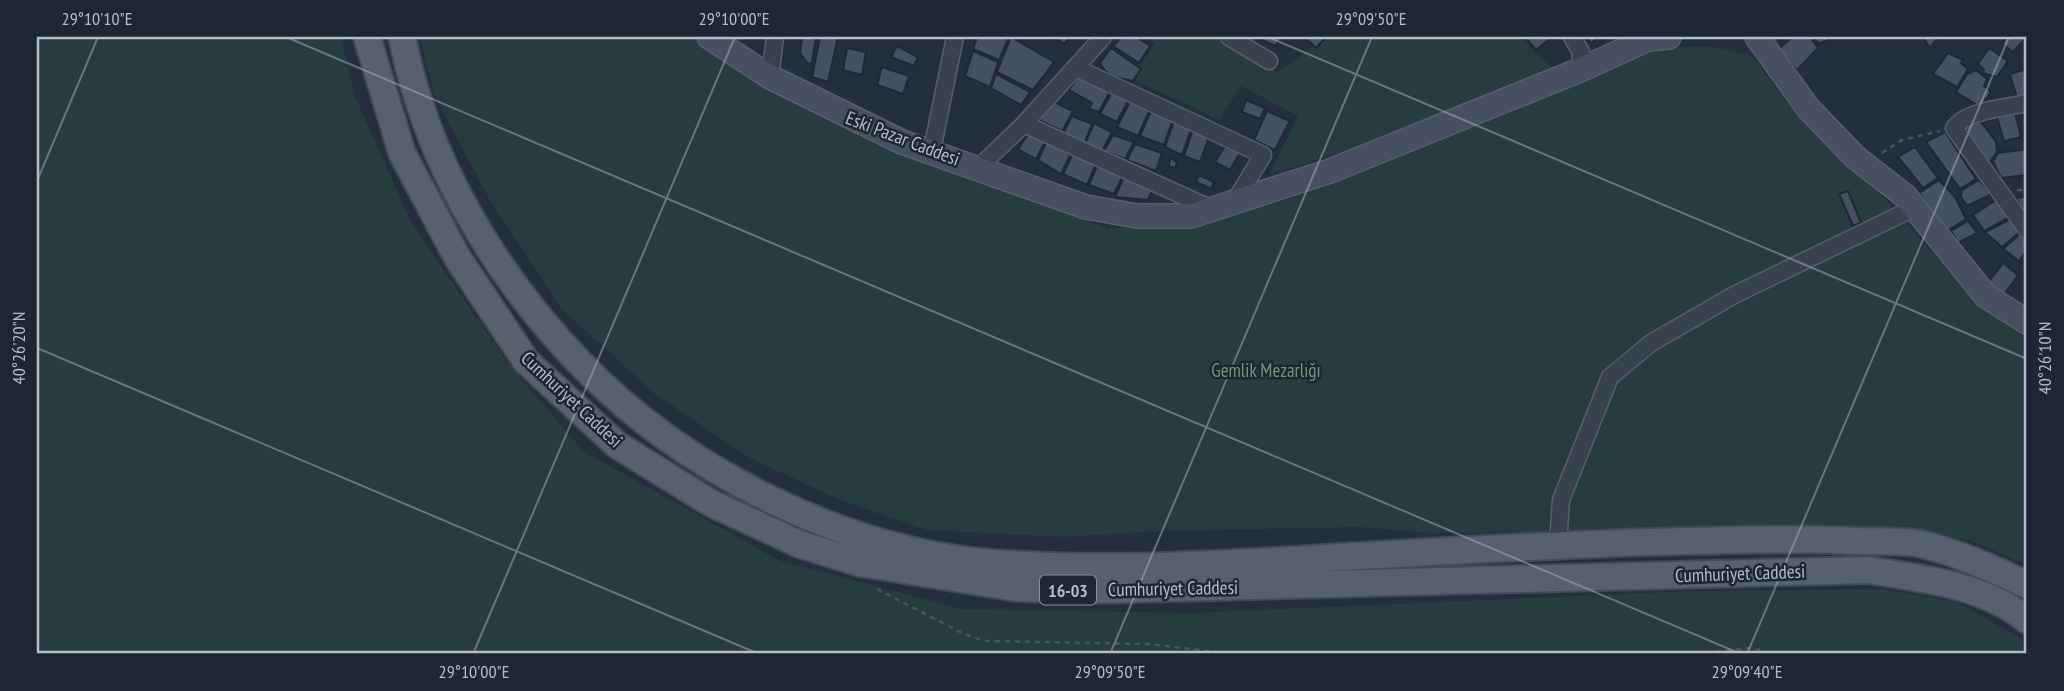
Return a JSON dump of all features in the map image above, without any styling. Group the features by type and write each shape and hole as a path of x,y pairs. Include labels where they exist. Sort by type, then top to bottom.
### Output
{"main road":[{"name":"Cumhuriyet Caddesi","path":"367,37 402,153 457,257 526,361 617,445 710,503 799,544 860,563 1017,588 1093,590 1869,570 1951,583 1989,598 2027,620"},
{"name":"Cumhuriyet Caddesi","path":"402,37 433,145 487,246 549,332 614,398 688,453 781,506 874,541 989,562 1160,568 1558,544 1803,539 1917,543 1976,561 2027,585"}],"street":[{"name":"Eski Pazar Caddesi","path":"709,37 770,77 853,120 902,142 978,167 1024,124 1103,37"},
{"path":"770,77 775,37"},
{"path":"932,150 955,37"},
{"path":"1229,37 1269,61"},
{"path":"1572,37 1581,52 1580,70"},
{"path":"978,167 1086,207 1137,216 1191,216 1331,171 1580,70 1648,39 1669,37"},
{"path":"1757,37 1808,108 1865,164 1905,196 1986,296 2027,323"},
{"path":"1076,68 1263,155 1236,201"},
{"path":"2027,103 1983,113 1958,122 1954,128 2027,230"},
{"path":"1024,124 1212,209"},
{"path":"1558,544 1560,500 1610,377 1651,343 1734,295 1914,208"}],"path":[{"path":"1865,164 1902,139 1954,128"},
{"path":"860,563 877,589 886,596 975,639 1148,644 1235,654"},
{"path":"1696,654 1751,648 1776,654"}],"green space":[{"path":"37,37 341,37 355,97 412,224 508,363 583,451 780,561 962,609 1193,613 1692,591 1883,589 1957,602 2027,642 2027,654 37,654"},
{"name":"Gemlik Mezarlığı","path":"420,37 691,37 728,61 862,135 1107,228 1198,225 1291,198 1547,96 1616,60 1657,48 1708,46 1752,56 1790,106 1883,197 1985,311 2027,331 2027,565 1971,541 1895,530 1430,533 1359,527 1159,531 1063,537 927,530 842,501 750,458 655,394 562,309 491,202 435,97"},
{"path":"1147,37 1215,37 1278,72 1326,37 1520,37 1556,72 1400,133 1269,175 1298,116 1241,86 1219,120 1131,78 1155,43"}],"building":[{"path":"802,37 816,37 812,63 808,64 800,53"},
{"path":"820,37 838,37 828,82 812,77"},
{"path":"977,37 1009,37 999,60 973,49"},
{"path":"1011,37 1054,62 1033,90 997,72"},
{"path":"1054,37 1070,37 1064,44"},
{"path":"1122,37 1136,37 1150,46 1139,63 1113,46"},
{"path":"1256,37 1283,37 1275,46"},
{"path":"1304,37 1326,37 1316,48"},
{"path":"1525,37 1552,37 1536,50"},
{"path":"1585,37 1599,37 1591,43"},
{"path":"1792,37 1810,37 1818,48 1797,70 1778,50"},
{"path":"1813,37 1834,37 1819,44"},
{"path":"1923,37 1938,37 1930,48"},
{"path":"2007,37 2027,37 2013,52 2002,44"},
{"path":"897,46 918,57 914,66 891,57"},
{"path":"847,48 866,52 862,75 843,70"},
{"path":"1111,48 1141,69 1133,81 1113,77 1104,70 1100,63"},
{"path":"1989,48 2008,61 1997,77 1983,73 1984,69 1978,64"},
{"path":"973,51 998,62 990,87 965,76"},
{"path":"1948,53 1963,60 1961,63 1968,69 1957,87 1933,74"},
{"path":"882,67 909,76 903,94 877,85"},
{"path":"2027,69 2027,96 2017,98 2010,74"},
{"path":"1976,70 1987,79 1984,86 1991,92 1980,107 1956,92 1967,74"},
{"path":"996,74 1030,92 1021,105 991,88"},
{"path":"1078,77 1110,91 1099,112 1089,109 1092,103 1069,90"},
{"path":"1112,92 1129,99 1117,122 1100,114"},
{"path":"1131,100 1150,109 1138,136 1117,127"},
{"path":"1246,100 1265,108 1260,119 1242,112"},
{"path":"1054,102 1073,111 1062,131 1041,121 1042,113"},
{"path":"1151,111 1173,119 1164,145 1140,136"},
{"path":"1267,111 1290,121 1275,150 1254,140"},
{"path":"2015,113 2021,137 2004,141 1997,117"},
{"path":"1072,116 1092,124 1084,144 1063,134"},
{"path":"1174,121 1192,126 1182,155 1165,147"},
{"path":"1981,122 1996,142 1997,152 1988,164 1977,153 1965,125"},
{"path":"1094,123 1112,132 1102,151 1085,144"},
{"path":"1194,127 1210,134 1200,162 1184,156"},
{"path":"1030,131 1046,140 1036,159 1018,149"},
{"path":"1945,132 1976,179 1960,189 1926,142"},
{"path":"1113,135 1134,142 1125,159 1104,151"},
{"path":"1047,141 1070,155 1061,174 1038,160"},
{"path":"1227,143 1241,151 1230,170 1215,162"},
{"path":"1135,144 1162,153 1156,171 1127,160"},
{"path":"1915,147 1938,178 1923,188 1898,157"},
{"path":"2027,149 2027,175 2001,178 1993,161 1998,153"},
{"path":"1073,154 1096,164 1087,185 1063,174"},
{"path":"1170,158 1177,162 1175,168 1169,166"},
{"path":"1098,164 1123,175 1114,194 1089,185"},
{"path":"1125,175 1154,185 1148,200 1115,197"},
{"path":"1199,175 1214,182 1211,189 1196,182"},
{"path":"1939,180 1955,197 1966,219 1947,231 1919,193"},
{"path":"1979,180 1992,194 1967,206 1961,197 1962,190"},
{"path":"1848,191 1861,223 1853,226 1839,194"},
{"path":"2027,197 2027,220 2016,198"},
{"path":"1998,199 2009,217 1984,231 1973,215"},
{"path":"2011,219 2021,231 2002,247 1985,232"},
{"path":"1968,221 1977,233 1958,243 1951,231"},
{"path":"2022,232 2027,234 2027,250 2019,261 2003,249"},
{"path":"2003,263 2018,275 2003,296 1987,284"}]}
